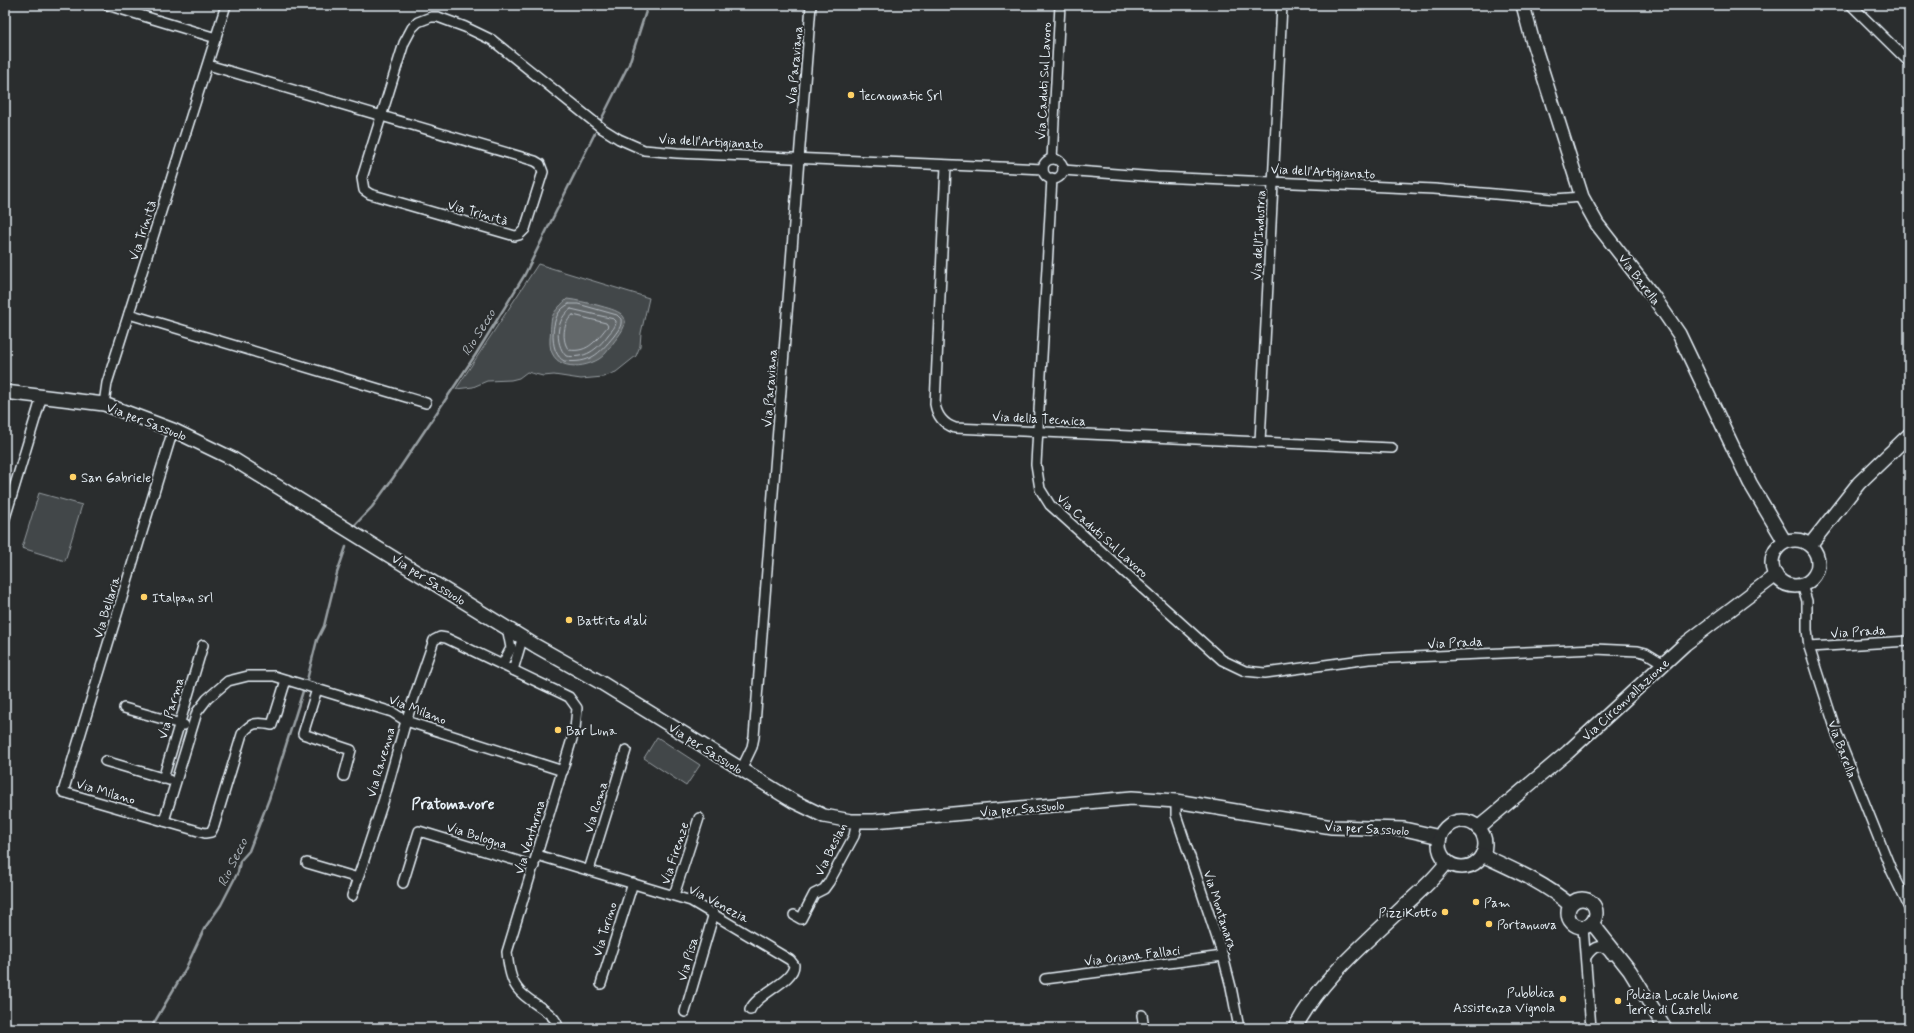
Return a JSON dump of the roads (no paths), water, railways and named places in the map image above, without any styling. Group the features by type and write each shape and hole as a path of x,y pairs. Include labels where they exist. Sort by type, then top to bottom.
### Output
{"main road":[{"name":"Via Barella","path":"1523,5 1534,46 1582,197 1594,219 1653,296 1679,334 1750,483 1785,542"},
{"name":"Via per Sassuolo","path":"5,392 104,404 173,430 233,458 527,640 600,682 741,770 808,809 824,816 857,821 896,820 1132,798 1176,801 1332,827 1404,829 1440,837"},
{"path":"1810,545 1859,483 1909,435"},
{"path":"1796,539 1810,545 1818,557 1817,571 1814,577 1802,585 1790,585 1780,580 1773,568 1774,555 1780,545 1796,539"},
{"name":"Via Circonvallazione","path":"1478,828 1568,752 1696,634 1776,575"},
{"path":"1460,821 1473,824 1478,828 1484,838 1485,844 1482,855 1466,867 1453,865 1447,862 1440,853 1440,837 1448,826 1460,821"},
{"path":"1482,855 1526,876 1559,896 1570,905"},
{"path":"1295,1028 1311,1003 1332,976 1424,887 1447,862"},
{"path":"1580,899 1591,902 1597,913 1588,925 1575,926 1570,920 1568,912 1570,905 1580,899"},
{"path":"1588,925 1630,971 1665,1028"}],"street":[{"path":"107,5 216,38"},
{"name":"Via Trinità","path":"104,404 107,384 226,5"},
{"name":"Via Paraviana","path":"741,770 752,747 754,737 811,5"},
{"name":"Via Caduti Sul Lavoro","path":"1052,159 1060,5"},
{"name":"Via dell’Industria","path":"1260,442 1282,5"},
{"path":"1851,5 1909,62"},
{"name":"Via dell'Artigianato","path":"418,22 431,17 438,17 465,27 492,40 603,129 631,146 644,150 799,159 1043,169"},
{"name":"Via Trinità","path":"208,65 381,117 530,159 540,164 543,172 523,232 519,235 510,235 370,194 364,190 362,178 381,117 404,43 412,28 418,22"},
{"path":"1052,159 1060,162 1063,170 1058,177 1052,178 1047,176 1043,169 1047,161 1052,159"},
{"name":"Via della Tecnica","path":"946,166 936,410 943,422 948,426 955,428 1392,448"},
{"name":"Via dell'Artigianato","path":"1063,170 1157,177 1434,189 1555,199 1582,197"},
{"name":"Via Caduti Sul Lavoro","path":"1052,178 1039,432 1036,464 1038,480 1043,496 1050,505 1222,660 1245,671"},
{"path":"129,314 426,403"},
{"path":"5,518 42,396"},
{"name":"Via Bellaria","path":"63,792 173,430"},
{"name":"Via Barella","path":"1802,585 1807,601 1807,630 1809,647 1844,753 1892,872 1909,907"},
{"path":"507,627 511,648"},
{"name":"Via Venturina","path":"437,638 446,638 569,697 577,708 577,721 563,772 507,952 509,965 516,988 531,1003 552,1015 558,1024 558,1028"},
{"name":"Via Ravenna","path":"352,896 384,799 406,721 432,643 437,638"},
{"path":"502,665 511,648 527,640"},
{"path":"513,670 521,643 527,640"},
{"name":"Via Prada","path":"1809,647 1909,641"},
{"name":"Via Parma","path":"163,779 203,644"},
{"name":"Via Prada","path":"1245,671 1265,673 1370,659 1588,650 1638,651 1646,653 1664,664"},
{"name":"Via Milano","path":"164,822 197,712 207,699 228,682 248,676 274,676 317,689 392,712 406,721 563,772"},
{"name":"Via Milano","path":"63,792 164,822 205,833 211,832 242,734 248,726 255,723 272,725 286,680"},
{"path":"317,689 303,734 351,750 344,776"},
{"path":"124,708 192,728"},
{"name":"Via Roma","path":"590,870 626,750"},
{"path":"105,761 176,783"},
{"name":"Via Montanara","path":"1176,801 1176,815 1223,956 1239,1028"},
{"name":"Via Firenze","path":"674,895 699,818"},
{"name":"Via Beslan","path":"794,915 801,919 814,894 824,889 854,836 857,821"},
{"name":"Via Bologna","path":"403,883 419,832 534,866"},
{"name":"Via Venezia","path":"537,855 691,900 790,960 794,965 792,974 754,1002 750,1010"},
{"path":"307,863 358,878"},
{"name":"Via Torino","path":"601,984 633,883"},
{"name":"Via Pisa","path":"685,1012 714,913"},
{"path":"1588,925 1586,957 1591,1028"},
{"path":"1586,957 1593,948 1602,947 1610,952 1621,968 1630,971"},
{"name":"Via Oriana Fallaci","path":"1045,979 1223,956"},
{"path":"1142,1015 1144,1028"}],"water":[{"path":"567,299 612,309 622,315 625,319 625,324 622,330 609,349 602,357 591,363 574,366 566,365 559,362 551,349 550,339 552,317"}],"waterway":[{"name":"Rio Secco","path":"601,120 629,64 648,5"},
{"name":"Rio Secco","path":"354,526 372,507 393,478 476,354 524,276 595,133"},
{"name":"Rio Secco","path":"307,680 317,640 324,626 337,573 346,547"},
{"name":"Rio Secco","path":"151,1028 185,970 204,929 221,905 238,872 240,861 249,851 269,799 303,691"}],"place":[{"name":"Tecnomatic Srl","path":"851,95"},
{"name":"San Gabriele","path":"73,477"},
{"name":"Italpan srl","path":"144,597"},
{"name":"Battito d'ali","path":"569,620"},
{"name":"Bar Luna","path":"558,730"},
{"name":"Pam","path":"1476,902"},
{"name":"PizziKotto","path":"1445,912"},
{"name":"Portanuova","path":"1489,924"},
{"name":"Pubblica Assistenza Vignola","path":"1563,999"},
{"name":"Polizia Locale Unione Terre di Castelli","path":"1618,1001"}],"district":[{"name":"Pratomavore","path":"453,804"}]}
